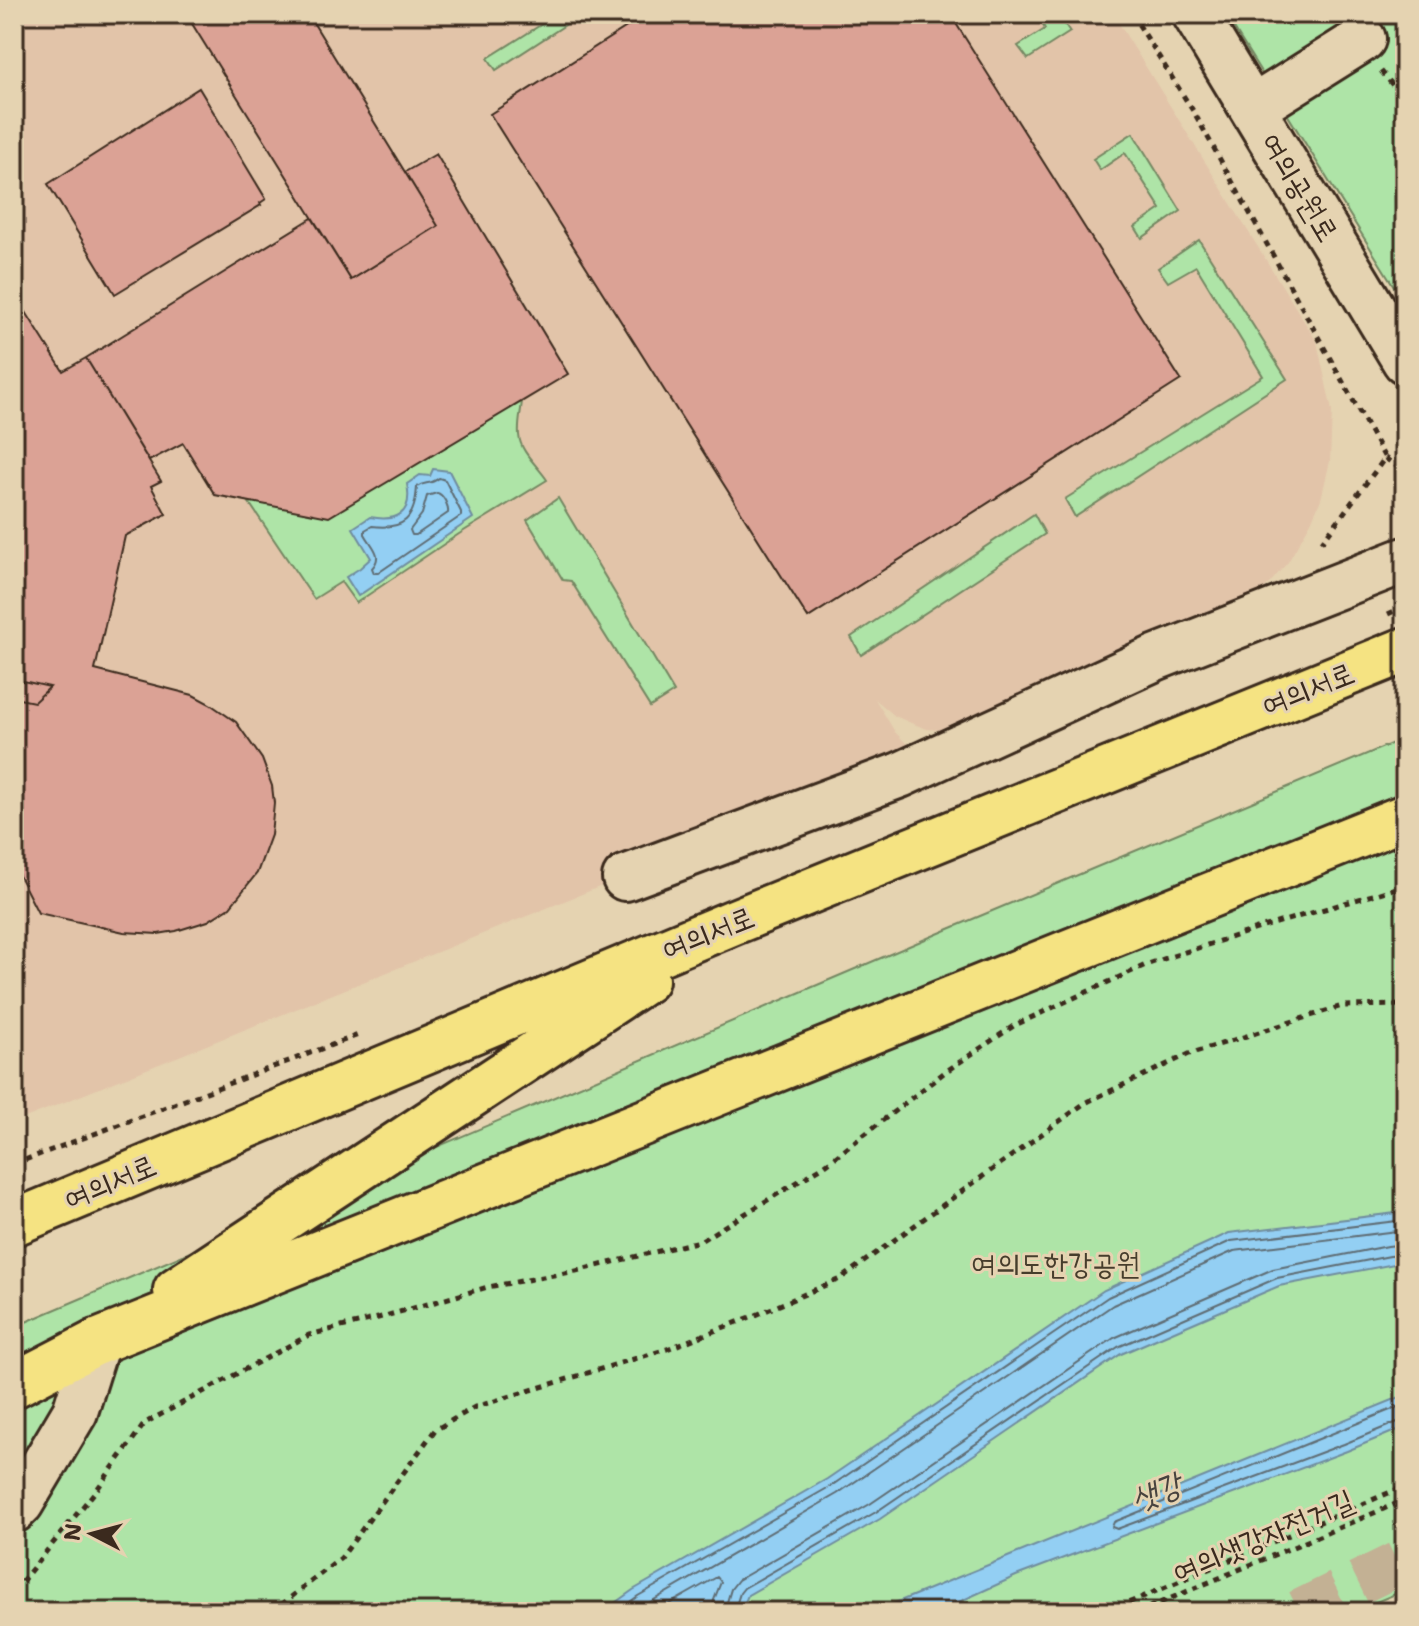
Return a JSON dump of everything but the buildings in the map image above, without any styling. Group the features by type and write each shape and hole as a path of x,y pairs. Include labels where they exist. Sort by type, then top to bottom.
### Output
{"main road":[{"name":"여의서로","path":"14,1223 734,922 1405,650"},
{"path":"14,1385 97,1342 1405,817"},
{"path":"97,1342 734,922"}],"street":[{"name":"여의공원로","path":"1195,14 1405,361"},
{"path":"1253,108 1363,39"},
{"path":"625,878 900,775 1155,658 1405,560"},
{"path":"14,1510 75,1412 97,1342"}],"path":[{"path":"1132,14 1195,114 1385,458 1405,472"},
{"path":"1322,542 1385,458"},
{"path":"14,1591 98,1488 145,1423 309,1335 488,1287 576,1271 700,1241 824,1166 945,1072 1015,1025 1148,964 1393,889 1405,891"},
{"path":"272,1612 341,1558 435,1430 475,1407 667,1349 840,1279 1085,1103 1189,1054 1342,1006 1405,1005"},
{"path":"1107,1612 1405,1486"},
{"name":"여의샛강자전거길","path":"1138,1612 1405,1500"}],"shaded area":[{"path":"14,14 1113,14 1317,342 1332,411 1330,461 1321,499 1288,562 1251,600 951,731 927,729 911,723 895,716 875,699 895,732 905,742 919,750 940,750 14,1121"}],"green space":[{"path":"558,14 582,14 496,70 488,58"},
{"path":"1037,14 1058,14 1070,32 1028,59 1018,46 1045,29"},
{"path":"1225,14 1405,14 1405,304"},
{"path":"1133,133 1181,211 1142,238 1135,227 1161,209 1125,153 1100,170 1093,159"},
{"path":"1199,240 1287,379 1075,517 1065,499 1263,376 1196,266 1168,282 1158,268"},
{"path":"522,401 520,441 547,480 356,603 341,582 314,599 248,501"},
{"path":"558,498 674,692 650,707 571,581 563,580 527,520"},
{"path":"1034,514 1045,534 861,655 851,637"},
{"name":"여의도한강공원","path":"1405,738 1405,1590 1352,1612 14,1612 14,1327"}],"water":[{"path":"433,469 449,471 473,518 358,596 346,577 371,558 353,528 370,517 388,518 401,514 408,503 407,484 420,475 430,476"},
{"path":"1405,1212 1405,1262 1279,1286 1121,1354 880,1519 748,1595 741,1612 602,1612 633,1590 827,1479 1104,1290 1229,1233"},
{"path":"1405,1395 1405,1427 1347,1451 1016,1576 937,1612 873,1612"}],"tunnel":[{"path":"1299,1612 1405,1560"}],"water label":[{"name":"샛강","path":"1156,1491"}]}
